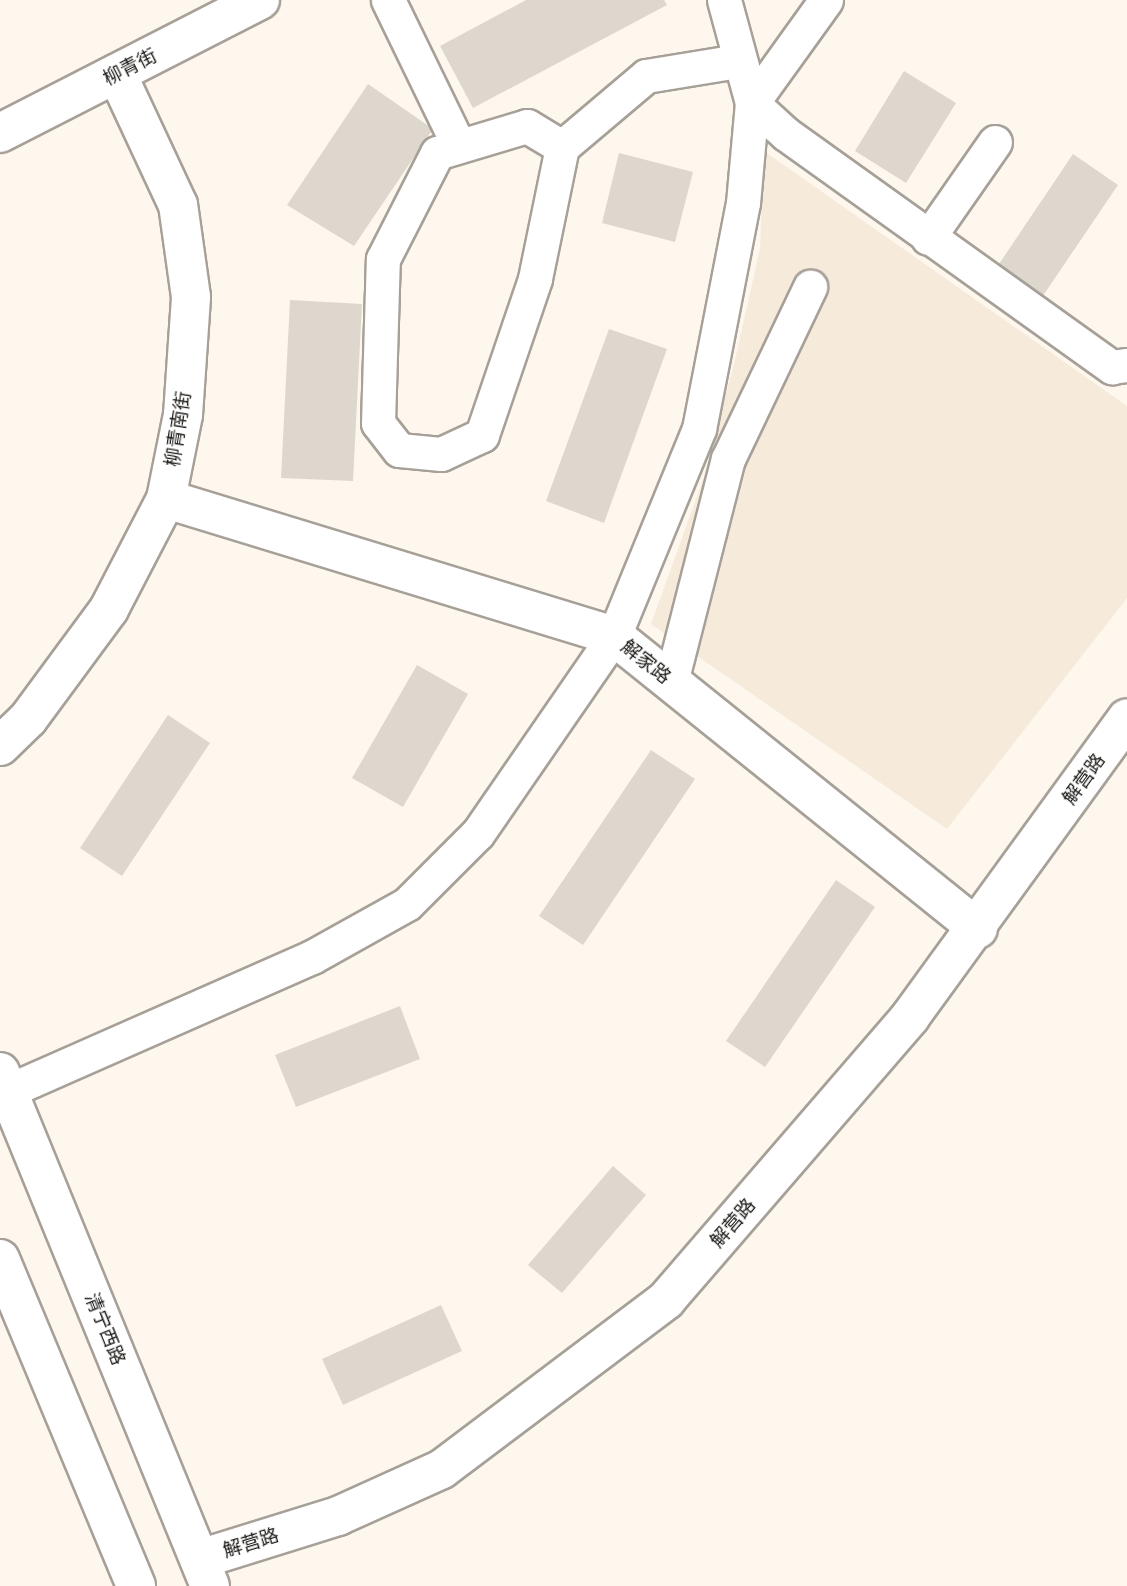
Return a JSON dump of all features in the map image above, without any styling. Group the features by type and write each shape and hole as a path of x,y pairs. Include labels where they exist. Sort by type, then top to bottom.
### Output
{"street":[{"name":"柳青街","path":"0,133 260,0"},
{"path":"388,0 459,146"},
{"path":"4,1082 312,957 407,904 478,834 614,636 699,429 743,203 752,103 738,61 724,0"},
{"path":"752,103 826,0"},
{"path":"562,147 527,126 437,153 383,259 379,423 399,450 441,454 482,435 535,279 562,147 646,76 738,61"},
{"name":"柳青南街","path":"0,746 28,719 109,609 166,499 183,415 191,297 178,205 117,74"},
{"path":"752,103 786,134 1112,367 1127,365"},
{"path":"928,237 995,142"},
{"path":"671,682 728,459 810,287"},
{"name":"解家路","path":"166,499 614,636 978,929"},
{"name":"解营路","path":"205,1572 442,1469 666,1300 910,1017 978,929 1127,718"},
{"name":"清宁西路","path":"4,1082 205,1572"},
{"path":"0,1259 130,1585"}],"shaded area":[{"path":"764,151 1127,406 1127,598 947,829 651,624 704,477 735,360 760,248"}],"building":[{"path":"526,0 664,0 667,5 473,108 440,46"},
{"path":"904,71 956,103 906,183 855,151"},
{"path":"368,84 433,129 354,246 287,205"},
{"path":"619,153 693,172 675,242 602,223"},
{"path":"1073,154 1118,185 1038,303 993,273"},
{"path":"290,300 362,304 353,481 281,478"},
{"path":"609,329 667,349 604,523 546,501"},
{"path":"417,665 468,694 403,807 352,778"},
{"path":"168,715 210,743 122,876 80,848"},
{"path":"651,750 695,779 583,945 539,916"},
{"path":"836,880 875,907 765,1067 726,1041"},
{"path":"400,1006 420,1059 296,1107 275,1055"},
{"path":"613,1166 646,1195 562,1293 528,1265"},
{"path":"441,1305 462,1351 343,1405 322,1359"}]}
